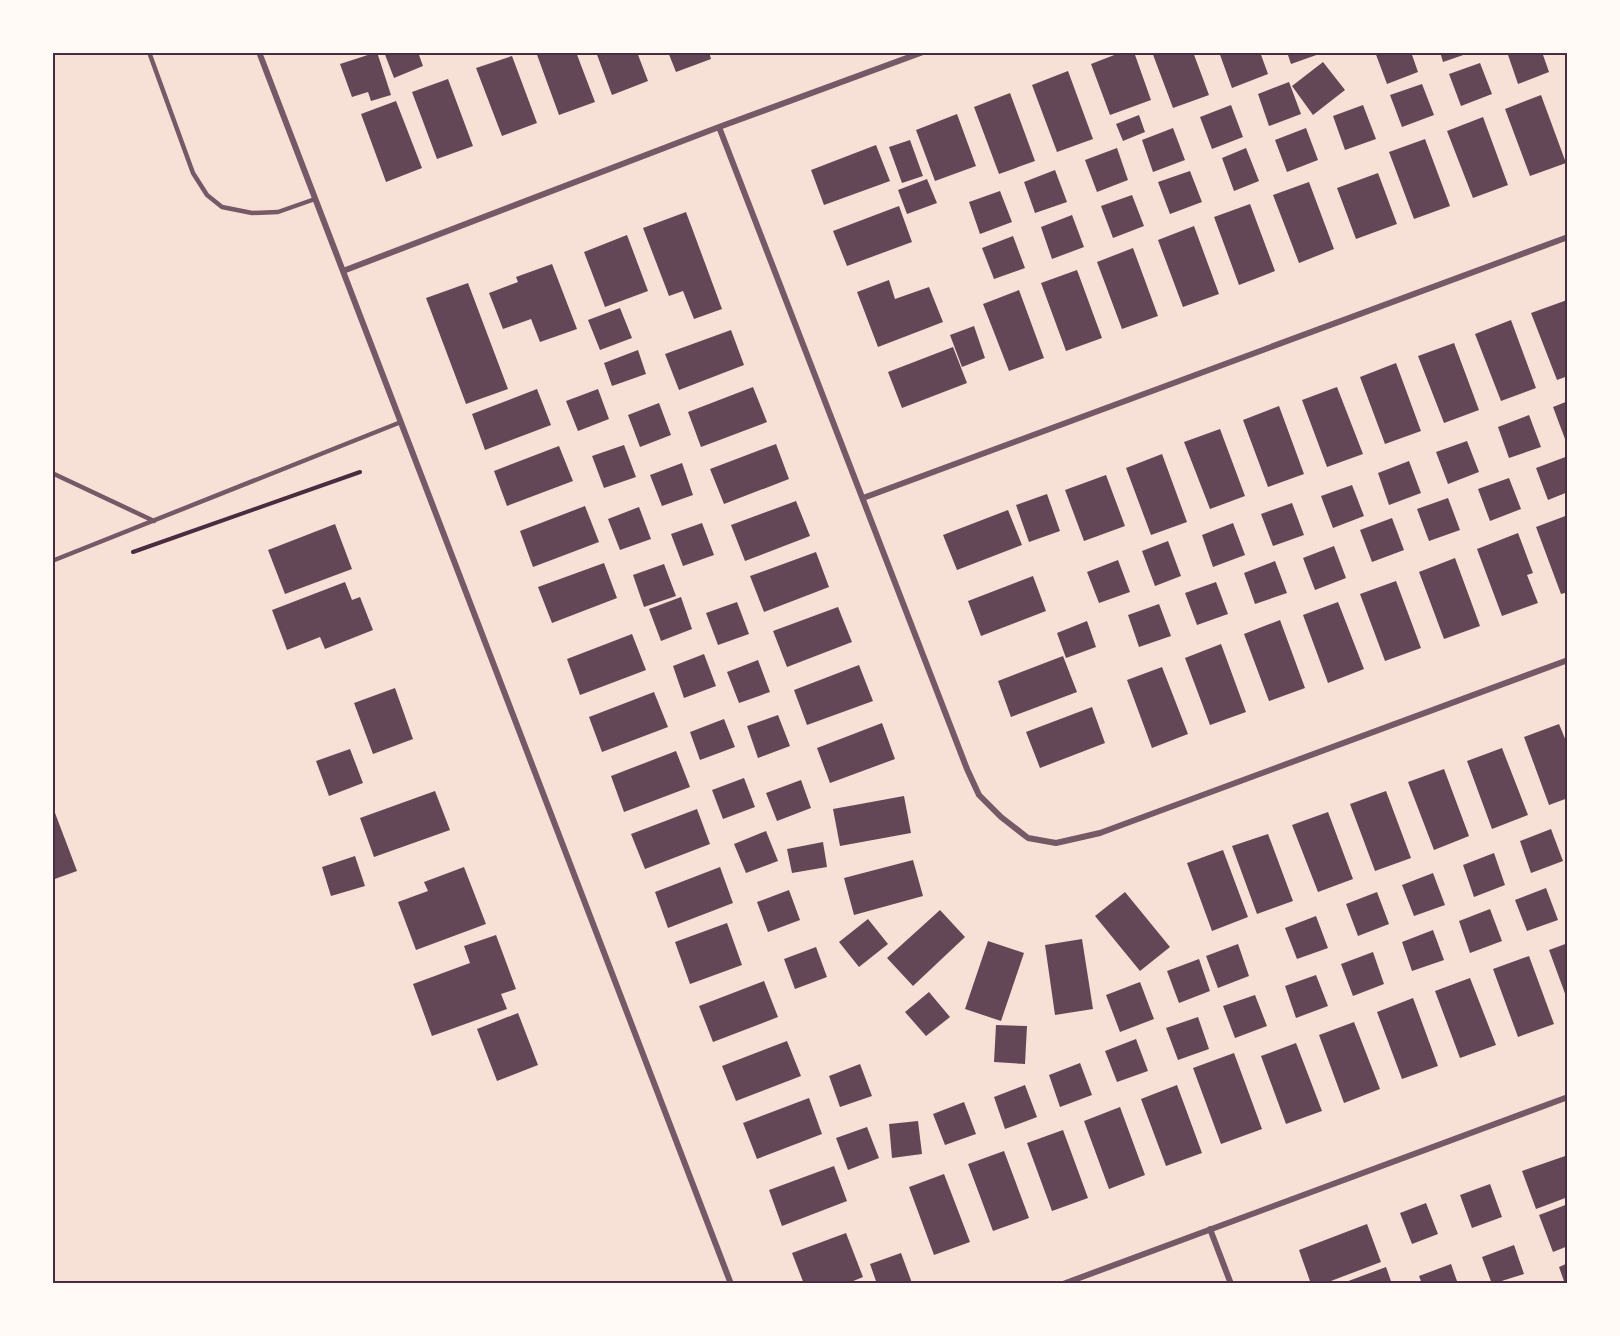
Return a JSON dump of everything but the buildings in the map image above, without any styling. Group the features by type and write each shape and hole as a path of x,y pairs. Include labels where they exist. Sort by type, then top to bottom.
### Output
{"street":[{"path":"259,52 731,1284"},
{"path":"343,271 719,127 923,52"},
{"path":"719,127 967,769 979,795 1001,817 1028,838 1056,843 1100,833 1568,660"},
{"path":"863,498 1568,237"},
{"path":"1063,1284 1568,1097"},
{"path":"1210,1229 1231,1284"}],"lane":[{"path":"149,52 193,173 207,195 222,207 252,213 278,212 315,199"},
{"path":"52,561 401,422"},
{"path":"52,473 154,521"}],"path":[{"path":"133,552 360,472"}]}
